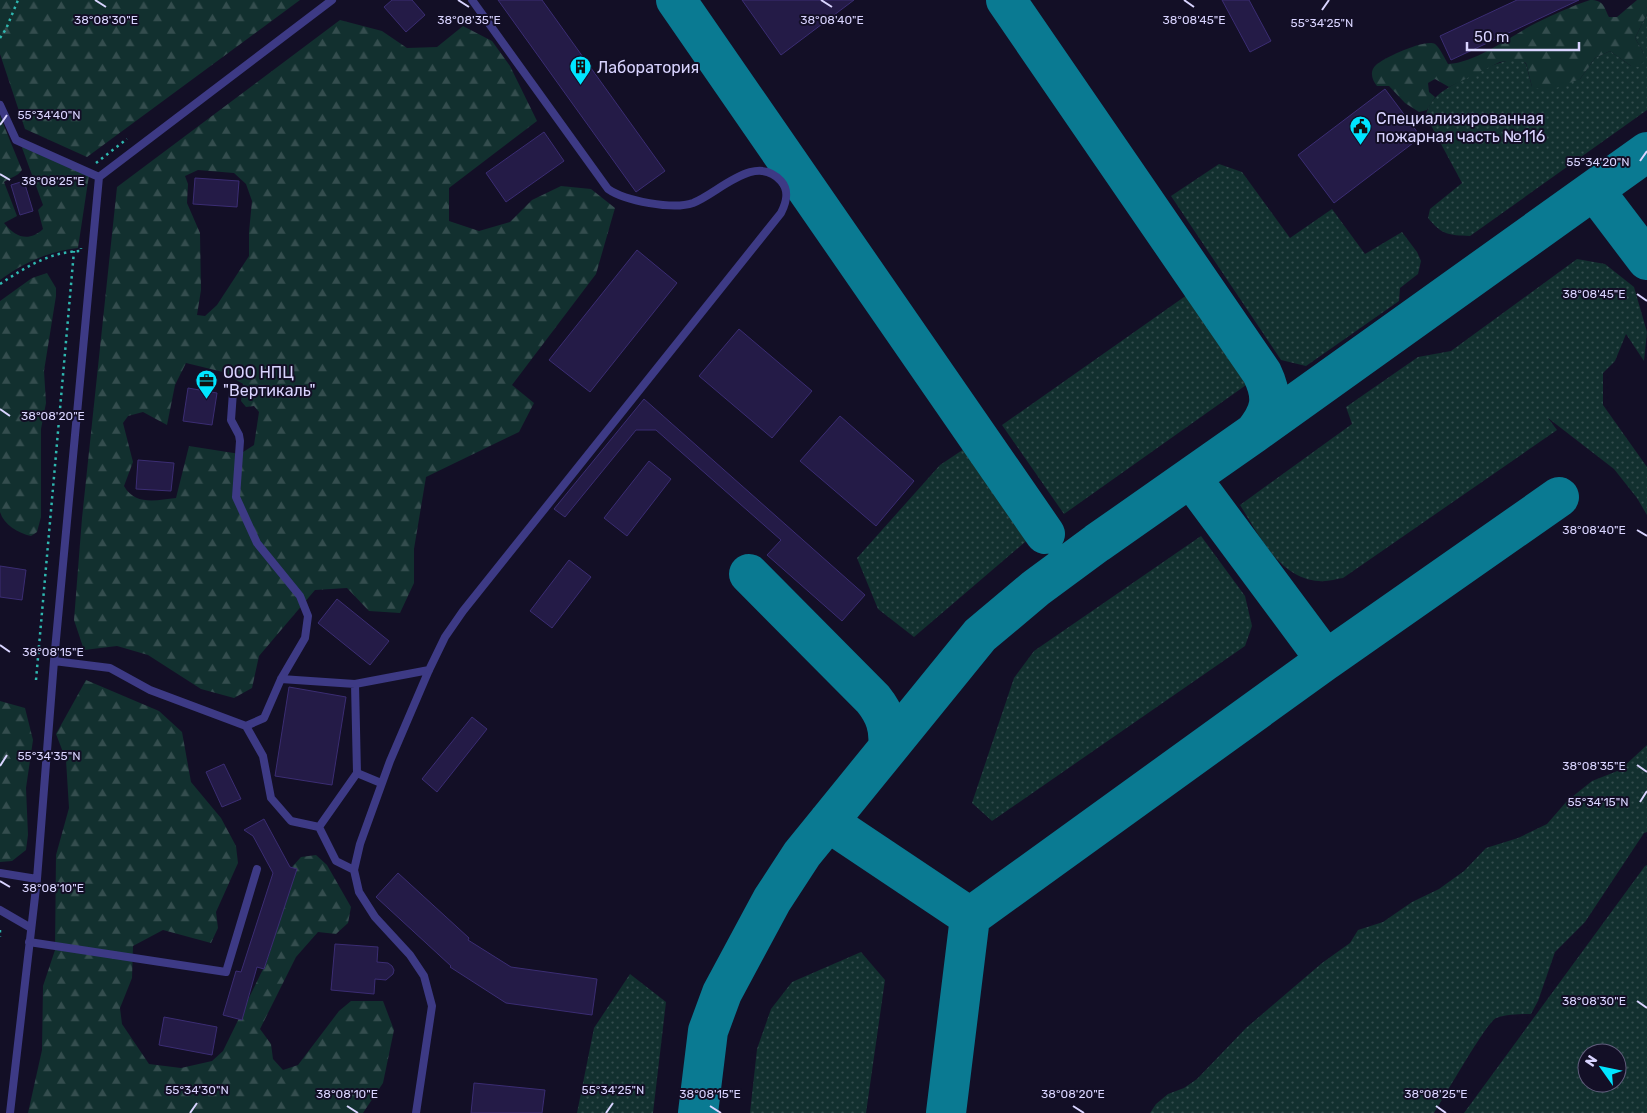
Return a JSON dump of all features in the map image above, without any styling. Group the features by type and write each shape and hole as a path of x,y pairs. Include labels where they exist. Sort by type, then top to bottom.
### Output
{"lane":[{"path":"10,1113 37,879 54,661 99,177 332,0"},
{"path":"416,1113 432,1006 424,976 410,954 376,917 359,892 354,870 360,844 381,784 429,670 445,637 462,611 781,213 787,194 783,183 777,177 764,170 754,171 727,182 692,203 670,205 643,201 614,193 608,189 472,0"},
{"path":"0,105 16,140 99,177"},
{"path":"234,392 230,420 240,441 236,497 257,543 300,596 308,616 306,638 280,679 264,718 246,726"},
{"path":"54,661 110,668 150,690 246,726 263,756 271,798 291,821 320,827"},
{"path":"280,679 356,684 429,670"},
{"path":"320,827 357,774 356,684"},
{"path":"357,774 381,784"},
{"path":"320,827 336,861 354,870"},
{"path":"29,942 226,972 257,869"},
{"path":"0,873 37,879"},
{"path":"0,910 31,928"}],"path":[{"path":"0,38 6,29 18,0"},
{"path":"36,680 74,251"},
{"path":"0,930 0,937"}],"green space":[{"path":"0,0 300,0 87,157 25,129 0,54"},
{"path":"1590,0 1601,3 1609,17 1617,17 1637,0 1647,0 1647,14 1635,38 1643,52 1645,61 1639,67 1631,66 1610,51 1595,58 1580,79 1548,91 1532,87 1526,63 1518,60 1500,62 1449,87 1435,79 1428,83 1429,92 1435,97 1427,110 1419,112 1405,103 1389,86 1377,86 1374,81 1372,70 1376,65 1414,46 1435,44 1448,64 1471,59 1550,16"},
{"path":"1647,14 1647,110 1470,236 1446,233 1433,224 1428,218 1430,209 1462,183 1426,116 1435,98 1443,91 1477,72 1512,60 1521,60 1526,64 1532,87 1580,79 1595,58 1610,51 1631,66 1644,61 1643,52 1635,38"},
{"path":"340,20 382,31 407,48 437,47 463,26 492,41 510,66 537,121 449,188 449,221 479,231 510,222 532,200 561,186 591,189 615,208 596,274 512,385 534,403 519,432 426,477 414,549 414,583 400,613 369,611 347,588 315,590 259,656 252,688 234,698 201,689 148,655 117,646 84,650 74,620 82,518 117,187","holes":["198,170 234,173 246,184 252,201 249,256 217,305 205,316 197,315 201,290 200,233 187,203 188,184 185,176","186,363 223,372 243,384 241,401 246,407 254,406 259,412 254,445 240,454 189,446 176,498 147,500 134,497 124,486 133,462 123,423 128,416 143,412 167,425 175,385"]},
{"path":"0,116 22,170 16,176 4,182 17,216 4,223 13,232 23,237 28,237 43,229 38,210 43,205 21,145 89,175 78,248 57,252 37,259 18,268 0,280"},
{"path":"1219,164 1242,172 1290,238 1332,209 1365,254 1402,232 1417,252 1421,261 1418,274 1400,288 1399,301 1306,366 1281,360 1171,196"},
{"path":"1577,259 1605,264 1634,287 1647,332 1644,361 1626,334 1615,361 1603,373 1603,405 1647,467 1647,515 1637,498 1614,469 1548,418 1557,430 1343,578 1322,581 1305,578 1281,564 1263,541 1240,505 1352,424 1346,407 1418,357 1451,351"},
{"path":"47,273 56,288 56,296 44,371 46,403 41,429 41,517 37,532 31,536 12,528 0,512 0,301 32,278"},
{"path":"1194,290 1256,378 1064,514 1002,425"},
{"path":"976,441 1038,531 914,637 878,609 857,558 940,465"},
{"path":"1201,536 1245,596 1252,626 1245,646 992,821 972,803 1014,678 1034,651"},
{"path":"86,680 159,711 182,732 191,782 221,818 236,846 238,863 216,912 218,928 211,943 163,930 133,946 132,978 120,1008 122,1024 149,1064 181,1068 212,1061 223,1051 267,961 291,884 291,868 301,857 316,855 327,865 351,907 348,923 336,934 318,932 296,957 260,1029 271,1044 273,1059 283,1070 298,1065 339,1011 351,1001 383,1001 394,1030 383,1083 363,1113 28,1113 42,1050 43,986 55,950 56,855 69,808 66,760 56,734"},
{"path":"0,701 25,708 33,740 26,788 28,835 26,850 12,861 0,862"},
{"path":"1647,745 1647,832 1644,833 1585,922 1555,952 1538,1001 1531,1014 1496,1018 1491,1023 1434,1113 1150,1113 1156,1104 1168,1094 1184,1088 1197,1079 1246,1028 1322,963 1350,943 1358,930 1383,922 1412,902 1439,889 1464,871 1486,848 1518,838 1547,824 1567,801 1592,781 1620,770"},
{"path":"1647,865 1647,1113 1464,1113 1645,866"},
{"path":"861,952 885,980 866,1113 750,1113 757,1049 771,1009 792,982"},
{"path":"630,974 666,1002 653,1113 577,1113 594,1028"}],"building":[{"path":"392,0 412,0 425,15 406,32 384,7"},
{"name":"Лаборатория","path":"498,0 542,0 665,171 636,192"},
{"path":"742,0 854,0 781,55"},
{"path":"1222,0 1249,0 1271,41 1250,52"},
{"path":"1517,0 1579,0 1451,60 1440,36"},
{"name":"Специализированная пожарная часть №116","path":"1385,89 1421,137 1334,203 1298,155"},
{"path":"544,132 564,161 506,202 486,173"},
{"path":"195,178 239,181 237,207 193,204"},
{"path":"24,181 33,211 20,215 11,185"},
{"path":"637,250 677,283 590,392 549,360"},
{"path":"739,329 812,391 772,438 699,376"},
{"path":"188,388 217,393 212,425 183,421"},
{"path":"644,399 865,595 842,621 767,555 781,540 656,430 636,430 565,517 554,509"},
{"path":"840,416 914,481 876,526 800,461"},
{"path":"138,460 174,463 171,491 136,489"},
{"path":"649,461 671,479 627,536 604,518"},
{"path":"569,560 591,577 552,628 530,611"},
{"path":"0,566 26,570 22,600 0,597"},
{"path":"337,599 389,641 370,665 318,623"},
{"path":"289,687 346,697 332,785 275,776"},
{"path":"472,717 487,729 437,792 422,779"},
{"path":"224,764 241,799 222,807 206,772"},
{"path":"264,819 290,867 297,869 264,969 257,967 242,1020 223,1015 236,971 241,972 273,873 253,836 244,830"},
{"path":"398,873 469,938 468,940 511,967 597,979 592,1015 506,1003 450,967 376,897"},
{"path":"335,944 378,947 377,962 388,963 392,966 393,974 386,980 375,979 374,994 331,990"},
{"path":"164,1017 217,1027 212,1055 159,1045"},
{"path":"474,1083 545,1090 542,1113 471,1113"}],"taxiway":[{"path":"676,0 1045,534"},
{"path":"1006,0 1262,373 1268,390 1269,404 1264,418 1254,433"},
{"path":"698,1113 708,1031 722,993 772,900 802,854 980,635 1036,588 1097,543 1647,152"},
{"path":"1594,190 1647,260"},
{"path":"946,1113 970,917 1326,660 1191,478"},
{"path":"1326,660 1559,497"},
{"path":"749,574 873,699 881,710 886,722 888,747"},
{"path":"828,822 970,917"}],"place":[{"name":"Лаборатория","path":"581,86"},
{"name":"Специализированная пожарная часть №116","path":"1360,146"},
{"name":"ООО НПЦ \"Вертикаль\"","path":"207,400"}]}
